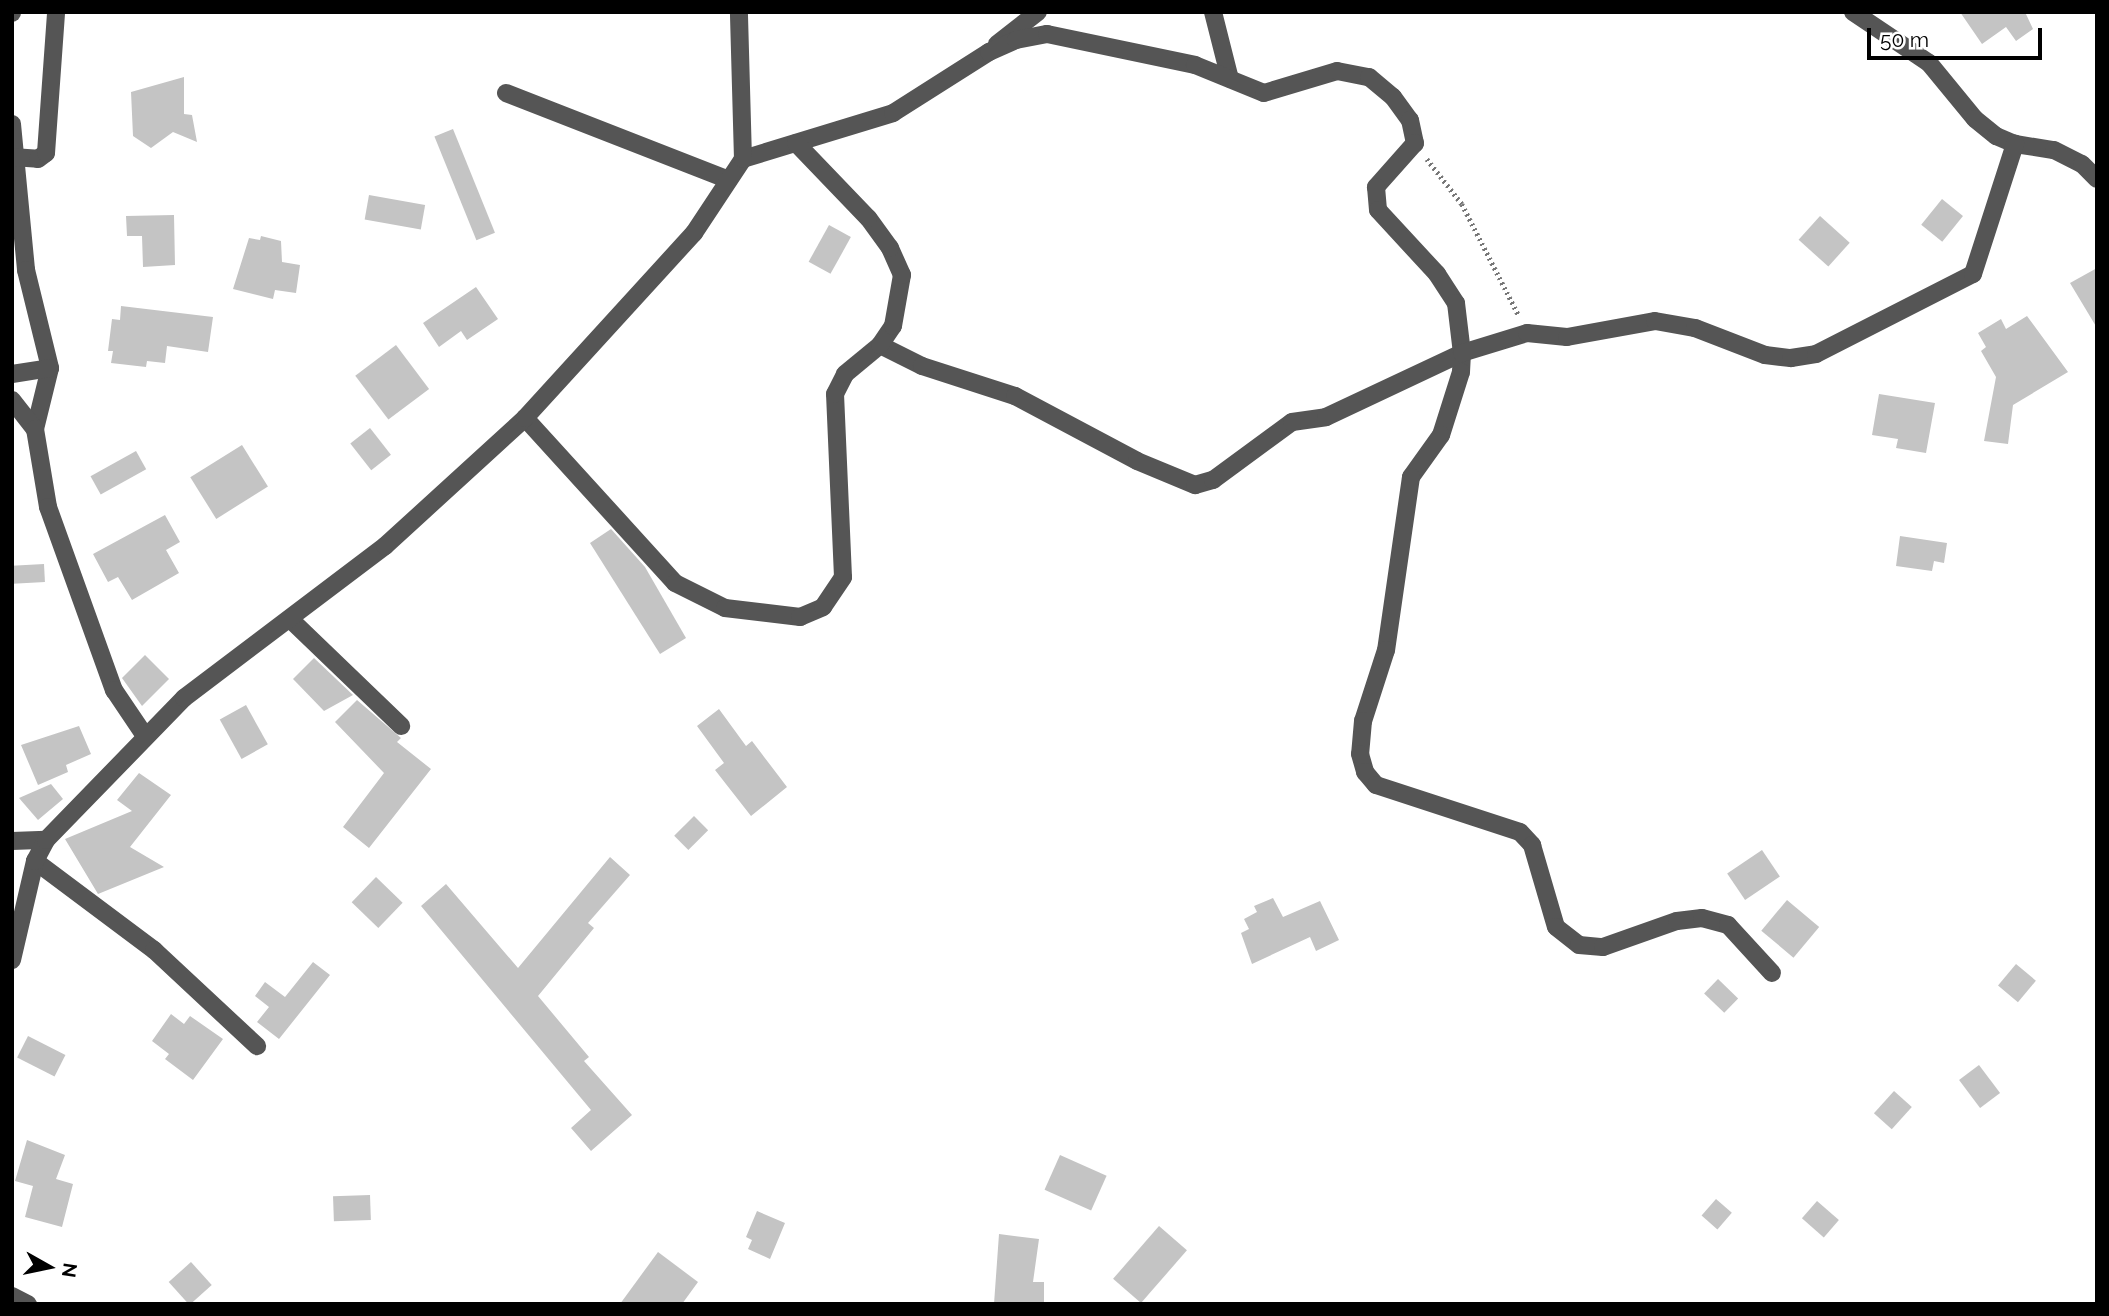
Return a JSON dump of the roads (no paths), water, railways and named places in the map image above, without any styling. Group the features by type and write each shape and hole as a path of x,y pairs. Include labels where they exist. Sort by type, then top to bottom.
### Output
{"street":[{"path":"14,157 38,159 46,153 56,12"},
{"path":"12,960 35,861 46,840 145,736 226,663 291,620 385,546 525,418 694,233 743,159 739,12"},
{"path":"989,52 1012,29 1038,12"},
{"path":"1213,12 1230,79"},
{"path":"1853,12 1929,64 1975,119 2014,144 2054,150 2082,164 2097,179"},
{"path":"743,159 893,113 989,52 1016,40 1047,34 1195,65 1264,93 1337,71 1369,77 1393,97 1410,120 1415,143 1376,187 1378,211 1437,274 1456,303 1462,354 1461,372 1441,435 1411,477 1386,650 1363,721 1360,754 1365,772 1376,785 1520,832 1532,845 1556,927 1579,945 1603,947 1677,920 1702,918 1728,925 1772,974"},
{"path":"506,93 729,180"},
{"path":"12,124 26,270 50,368 35,429 48,507 114,690 145,736"},
{"path":"525,418 675,583 726,608 800,617 823,607 843,577 835,394 845,374 880,345 892,326 902,275 890,248 868,219 796,143"},
{"path":"880,345 922,366 1015,396 1137,461 1195,485 1213,480 1292,422 1326,417 1462,354 1527,333 1567,337 1655,321 1695,328 1765,355 1791,358 1816,354 1973,274 2014,144"},
{"path":"12,374 50,368"},
{"path":"12,400 35,429"},
{"path":"291,620 401,726"},
{"path":"12,841 46,840"},
{"path":"35,861 153,950 257,1046"},
{"path":"12,1296 28,1304"}]}
